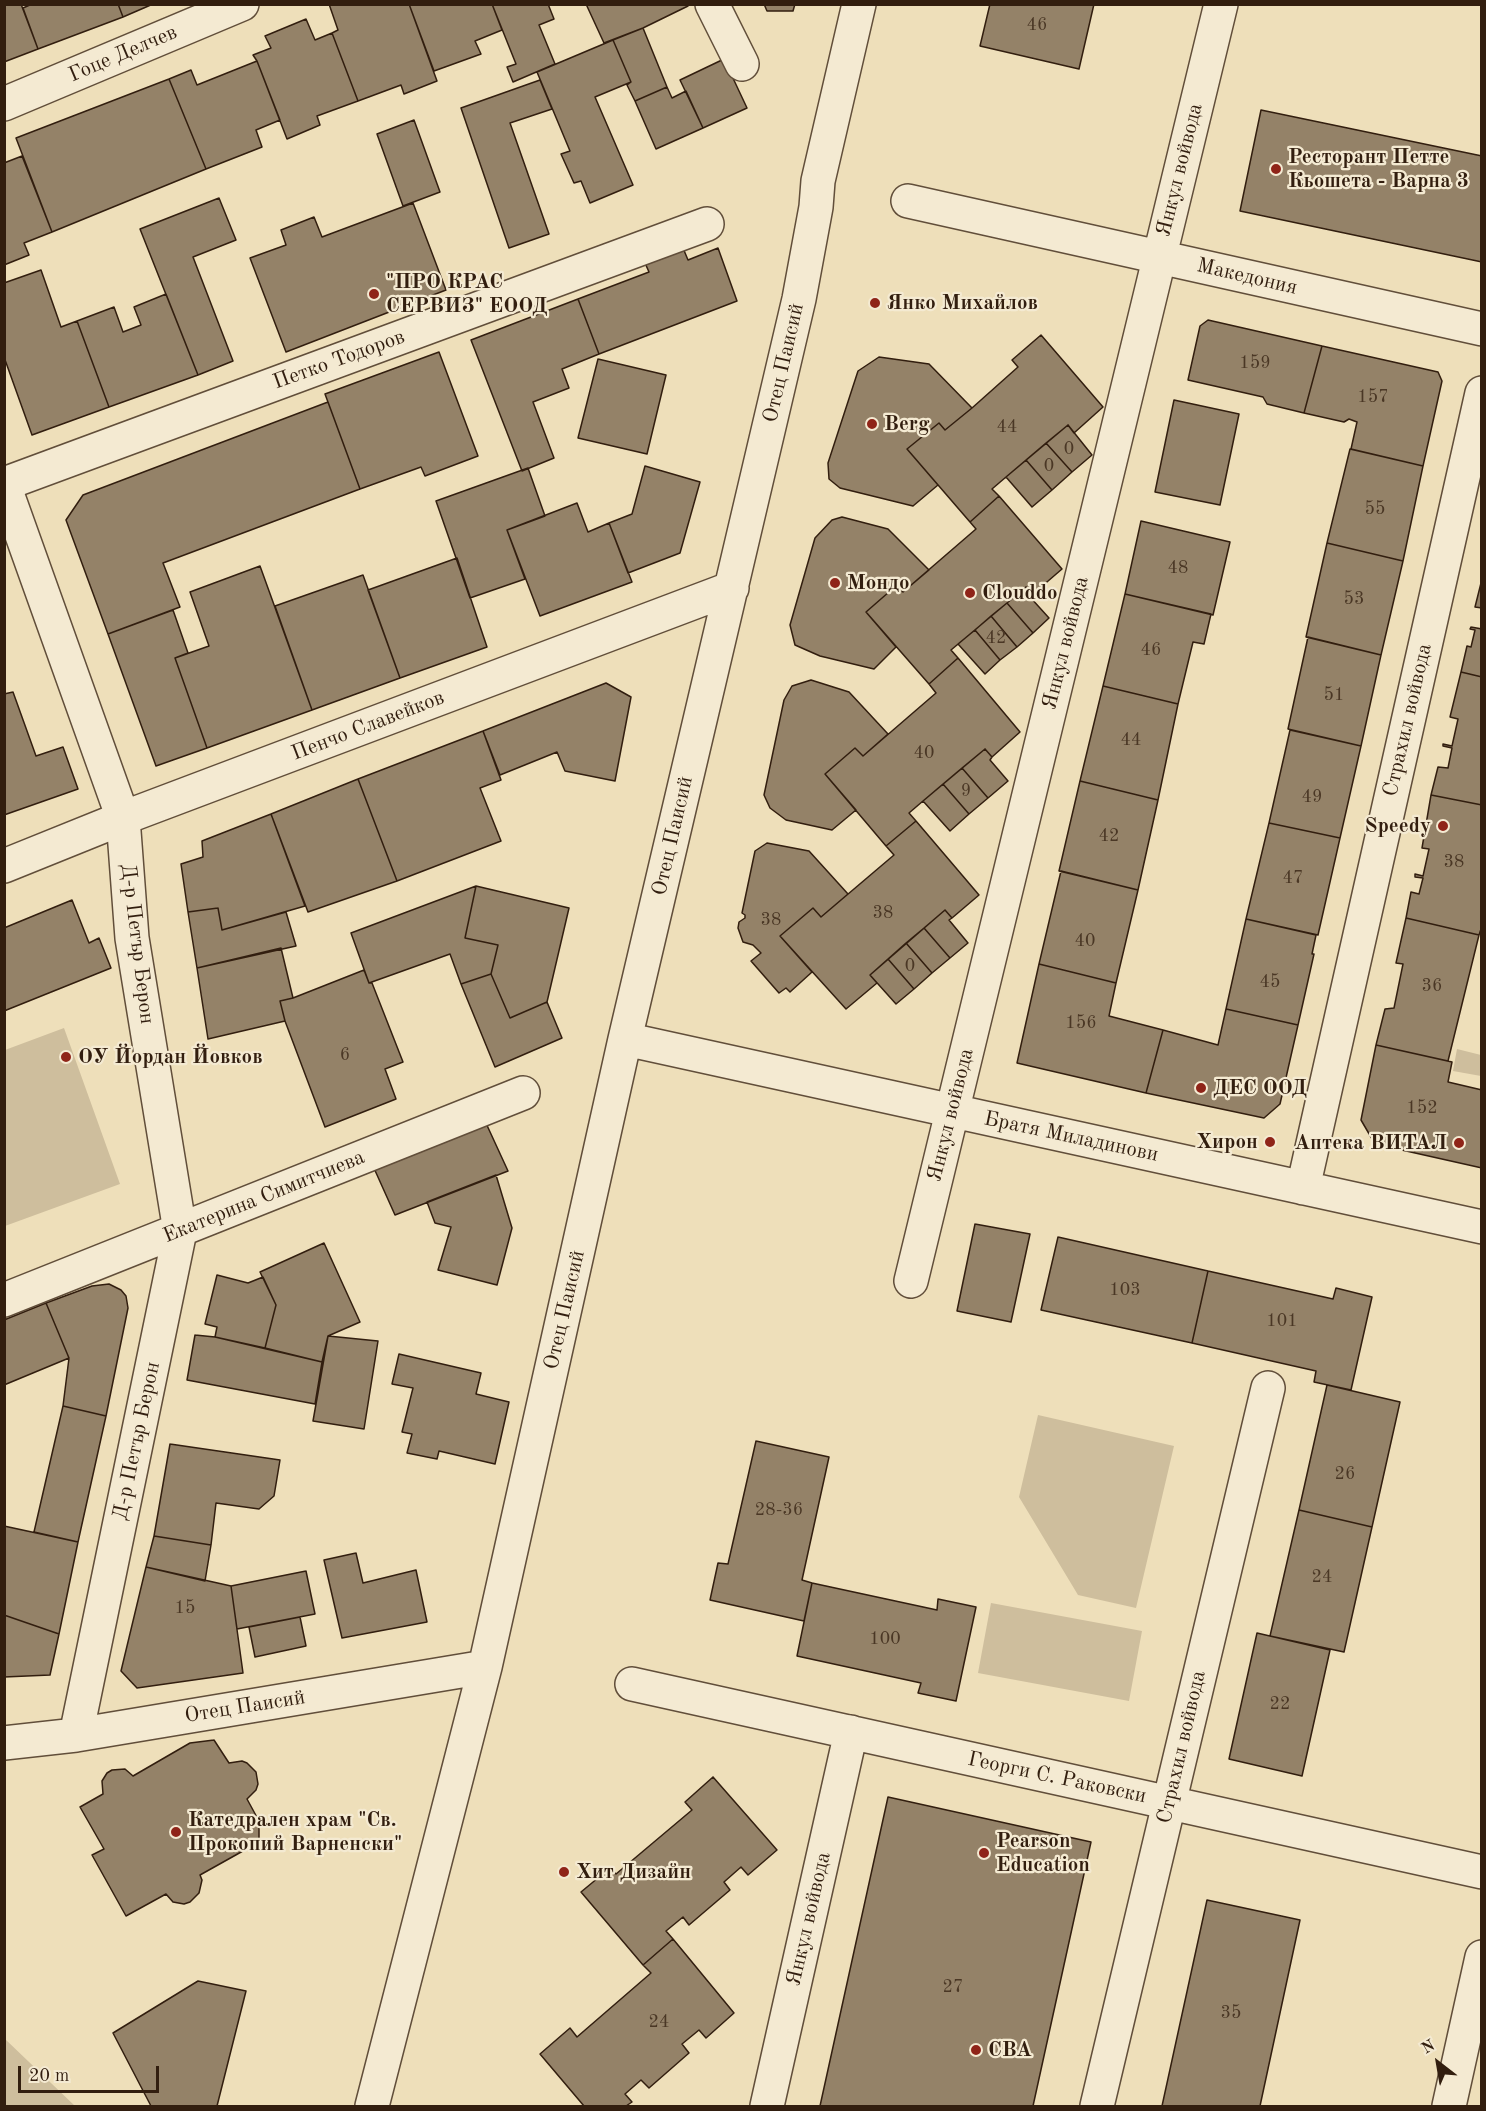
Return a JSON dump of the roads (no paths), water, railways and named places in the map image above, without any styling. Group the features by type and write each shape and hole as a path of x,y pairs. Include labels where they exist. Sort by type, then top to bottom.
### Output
{"street":[{"name":"Гоце Делчев","path":"4,104 242,4"},
{"path":"712,4 742,64"},
{"name":"Отец Паисий","path":"372,2106 485,1667 626,1039 799,299 816,207 818,181 859,4"},
{"name":"Янкул войвода","path":"911,1281 1221,4"},
{"name":"Македония","path":"908,201 1482,329"},
{"name":"Петко Тодоров","path":"4,485 707,224"},
{"name":"Страхил войвода","path":"1303,1188 1482,393"},
{"name":"Д-р Петър Берон","path":"4,485 123,818 132,938 180,1231 76,1735"},
{"name":"Пенчо Славейков","path":"4,866 123,818 732,588"},
{"name":"Братя Миладинови","path":"626,1039 1482,1227"},
{"name":"Екатерина Симитчиева","path":"4,1300 523,1093"},
{"name":"Страхил войвода","path":"1097,2106 1268,1388"},
{"name":"Отец Паисий","path":"4,1743 76,1735 485,1667"},
{"name":"Георги С. Раковски","path":"632,1684 1482,1872"},
{"name":"Янкул войвода","path":"767,2106 851,1732"},
{"path":"1449,2106 1482,1957"}],"place":[{"name":"Ресторант Петте Кьошета - Варна 3","path":"1276,169"},
{"name":"\"ПРО КРАС СЕРВИЗ\" ЕООД","path":"374,294"},
{"name":"Янко Михайлов","path":"875,303"},
{"name":"Berg","path":"872,424"},
{"name":"Мондо","path":"835,583"},
{"name":"Clouddo","path":"970,593"},
{"name":"Speedy","path":"1443,826"},
{"name":"ОУ Йордан Йовков","path":"66,1057"},
{"name":"ДЕС ООД","path":"1201,1088"},
{"name":"Хирон","path":"1270,1142"},
{"name":"Аптека ВИТАЛ","path":"1459,1143"},
{"name":"Катедрален храм \"Св. Прокопий Варненски\"","path":"176,1832"},
{"name":"Pearson Education","path":"984,1853"},
{"name":"Хит Дизайн","path":"564,1872"},
{"name":"CBA","path":"976,2050"}]}
